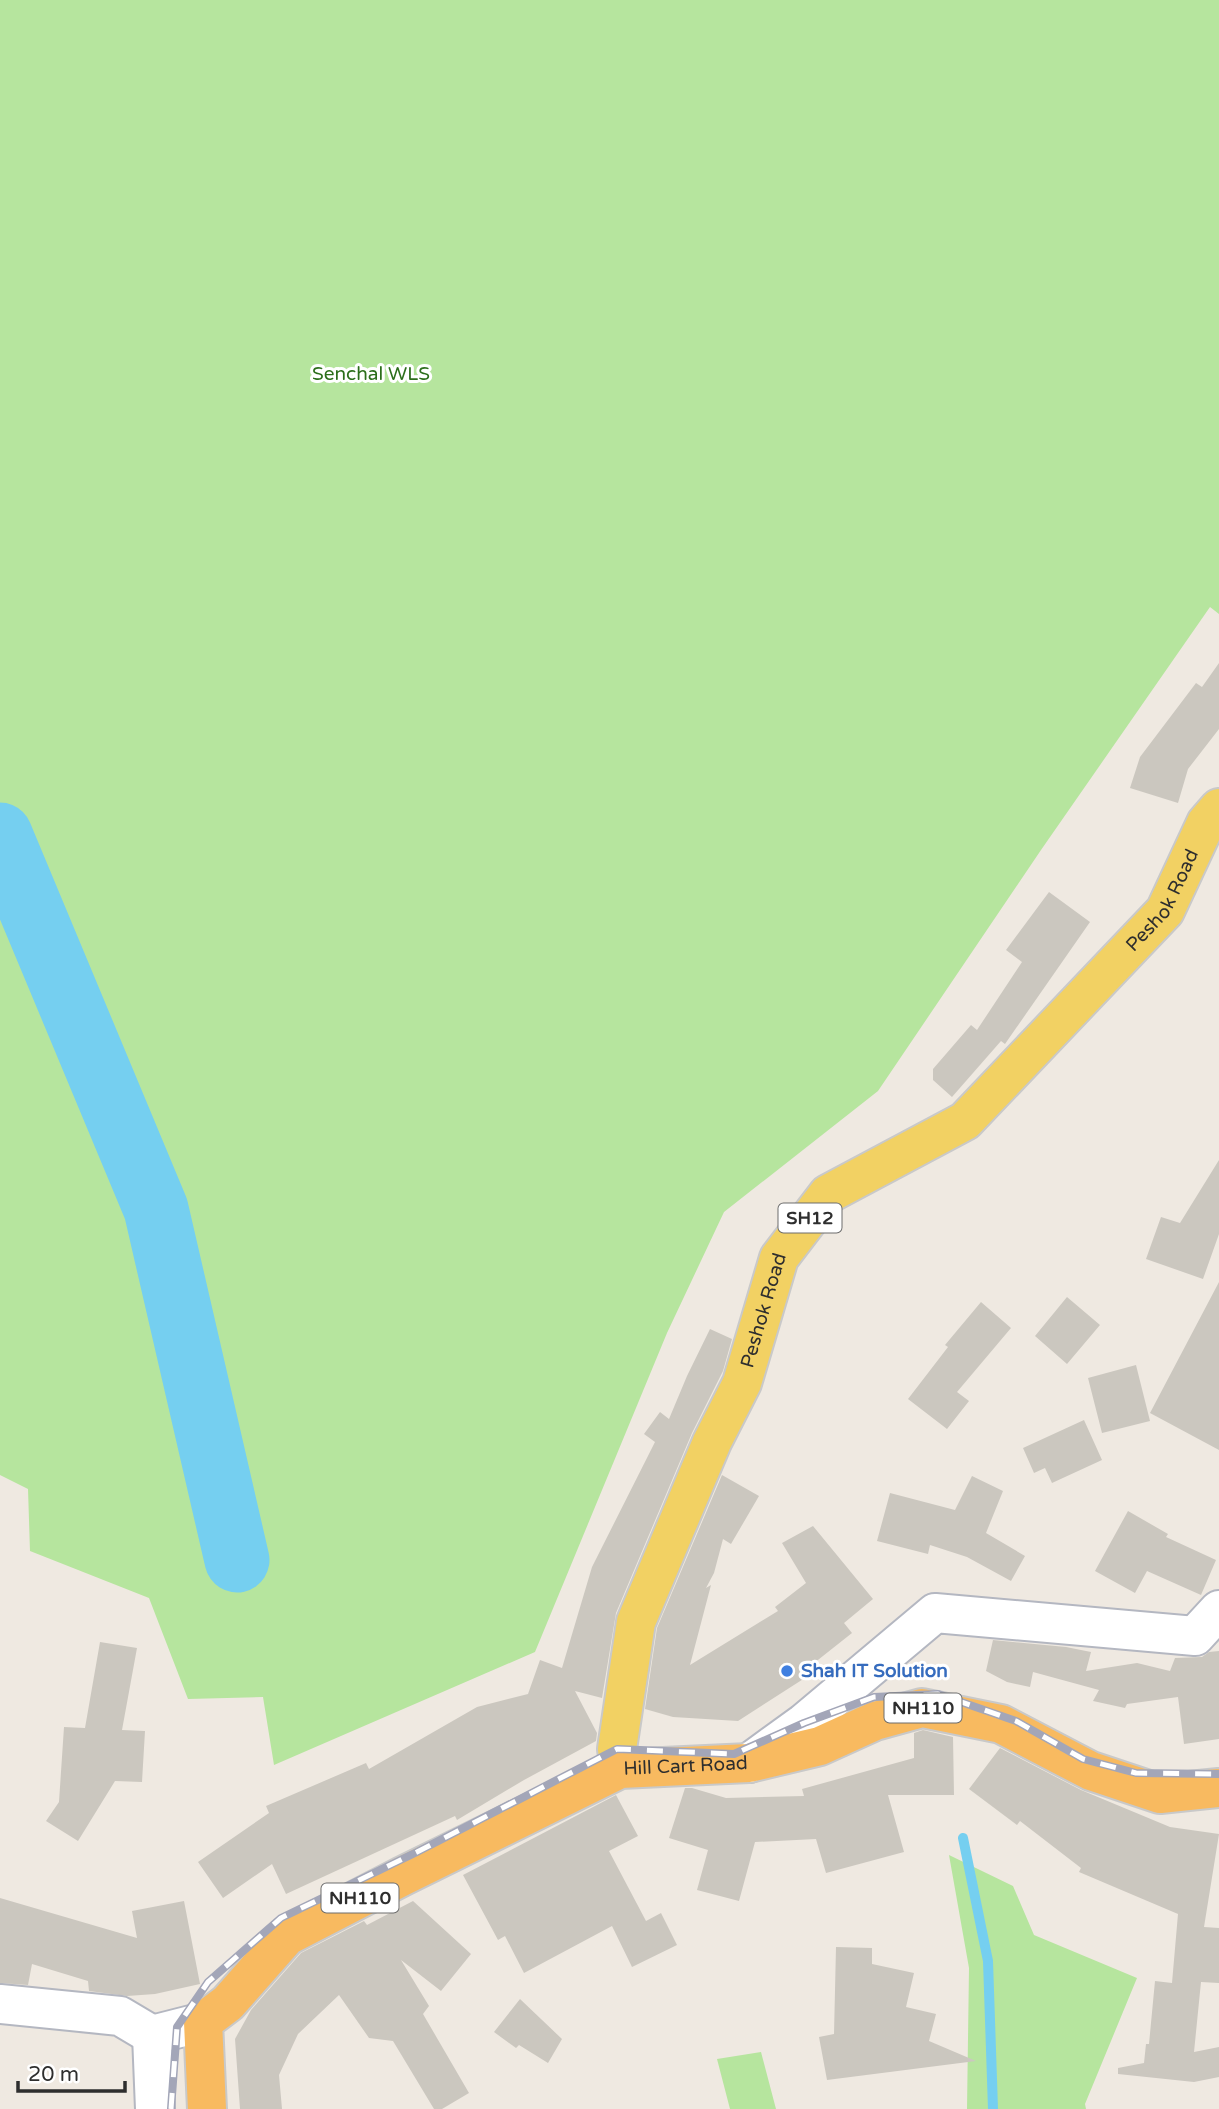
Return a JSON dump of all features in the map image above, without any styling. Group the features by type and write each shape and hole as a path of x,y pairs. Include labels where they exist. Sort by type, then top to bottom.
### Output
{"highway":[{"name":"Hill Cart Road","path":"203,2022 229,2003 287,1936 620,1769 749,1763 820,1746 875,1721 922,1708 1000,1724 1091,1771 1160,1794 1219,1788"},
{"path":"203,2022 207,2109"}],"main road":[{"name":"Peshok Road","path":"620,1769 617,1749 636,1622 712,1442 742,1383 779,1258 828,1194 965,1121 1165,911 1206,823 1219,808"}],"street":[{"path":"749,1763 804,1723 935,1613 1195,1636 1219,1610"},
{"path":"0,2004 120,2016 152,2035 203,2022"},
{"path":"152,2035 155,2109"}],"green space":[{"name":"Senchal WLS","path":"0,0 1219,0 1219,614 1210,607 878,1091 724,1212 667,1333 535,1652 274,1765 263,1697 188,1699 149,1598 30,1551 28,1489 0,1475 0,894 136,1222 225,1561 245,1584 255,1558 167,1204 10,829 0,818"},
{"path":"949,1855 1013,1886 1034,1935 1137,1978 1085,2104 1086,2109 967,2109 969,1968"},
{"path":"761,2052 776,2109 730,2109 717,2059"}],"building":[{"path":"1219,663 1219,729 1188,769 1178,803 1130,788 1140,757 1196,683 1202,687"},
{"path":"1049,892 1090,922 1005,1044 1001,1041 952,1097 933,1080 933,1069 971,1025 977,1030 1022,962 1006,950"},
{"path":"1219,1160 1219,1234 1203,1279 1146,1259 1161,1217 1180,1223"},
{"path":"1219,1282 1219,1450 1150,1413"},
{"path":"1067,1297 1100,1325 1067,1364 1035,1336"},
{"path":"981,1302 1011,1328 957,1392 969,1401 947,1429 908,1399 948,1347 945,1345"},
{"path":"710,1329 732,1339 723,1371 692,1433 616,1613 602,1698 575,1691 597,1733 596,1741 457,1820 455,1816 286,1894 272,1864 223,1898 198,1862 269,1813 266,1806 366,1763 369,1769 477,1707 528,1694 540,1660 562,1668 592,1567 655,1442 644,1434 660,1412 669,1419"},
{"path":"1136,1365 1150,1421 1102,1433 1088,1378"},
{"path":"1084,1420 1102,1460 1052,1483 1045,1468 1034,1473 1023,1448"},
{"path":"722,1475 759,1496 731,1544 723,1539 714,1573 706,1588 711,1585 690,1665 778,1611 775,1607 806,1583 782,1543 813,1526 873,1599 844,1623 852,1633 804,1671 808,1676 738,1721 673,1717 645,1709 657,1628"},
{"path":"972,1476 1003,1491 986,1533 1025,1556 1011,1581 967,1557 930,1545 928,1554 877,1541 890,1493 955,1510"},
{"path":"1128,1511 1168,1534 1166,1537 1216,1560 1201,1595 1147,1571 1135,1593 1095,1571"},
{"path":"993,1640 1091,1652 1086,1671 1137,1663 1170,1671 1175,1658 1202,1657 1209,1652 1219,1651 1219,1739 1184,1744 1178,1697 1127,1704 1125,1708 1093,1701 1099,1690 1033,1672 1030,1687 1007,1682 986,1671"},
{"path":"100,1642 137,1648 122,1730 145,1731 142,1782 115,1781 78,1841 46,1821 59,1802 64,1727 85,1728"},
{"path":"923,1730 953,1737 954,1795 888,1795 904,1852 826,1873 816,1839 755,1842 739,1901 697,1890 708,1850 669,1838 685,1788 726,1798 804,1796 802,1789 914,1758 914,1733"},
{"path":"1000,1748 1081,1790 1170,1827 1219,1834 1204,1927 1219,1928 1219,1983 1201,1982 1194,2052 1219,2047 1219,2077 1194,2082 1118,2074 1118,2068 1144,2063 1146,2044 1149,2044 1155,1981 1172,1983 1178,1914 1079,1872 1081,1868 1020,1821 1017,1825 969,1789"},
{"path":"616,1795 638,1836 609,1851 646,1921 661,1913 677,1945 632,1967 612,1926 524,1973 505,1936 498,1940 463,1875"},
{"path":"0,1898 137,1938 132,1911 184,1901 200,1984 155,1994 127,1996 89,1991 88,1981 32,1964 28,1985 0,1983"},
{"path":"413,1901 471,1954 441,1991 401,1960 429,2006 423,2014 469,2093 442,2109 434,2109 393,2041 369,2038 339,1995 298,2034 279,2075 282,2109 240,2109 235,2039 251,2010 301,1953 364,1921 367,1925"},
{"path":"836,1947 872,1948 872,1964 914,1973 906,2007 936,2014 929,2041 976,2061 827,2080 819,2037 834,2034"},
{"path":"520,1999 562,2039 548,2063 519,2045 516,2048 494,2032"}],"waterway":[{"path":"0,835 156,1209 237,1560"},
{"path":"963,1838 988,1961 993,2109"}],"railway":[{"path":"171,2109 177,2027 208,1982 281,1918 417,1852 617,1749 734,1754 804,1723 874,1697 938,1694 1016,1721 1083,1759 1136,1773 1219,1774"}],"place":[{"name":"Shah IT Solution","path":"787,1671"}]}
